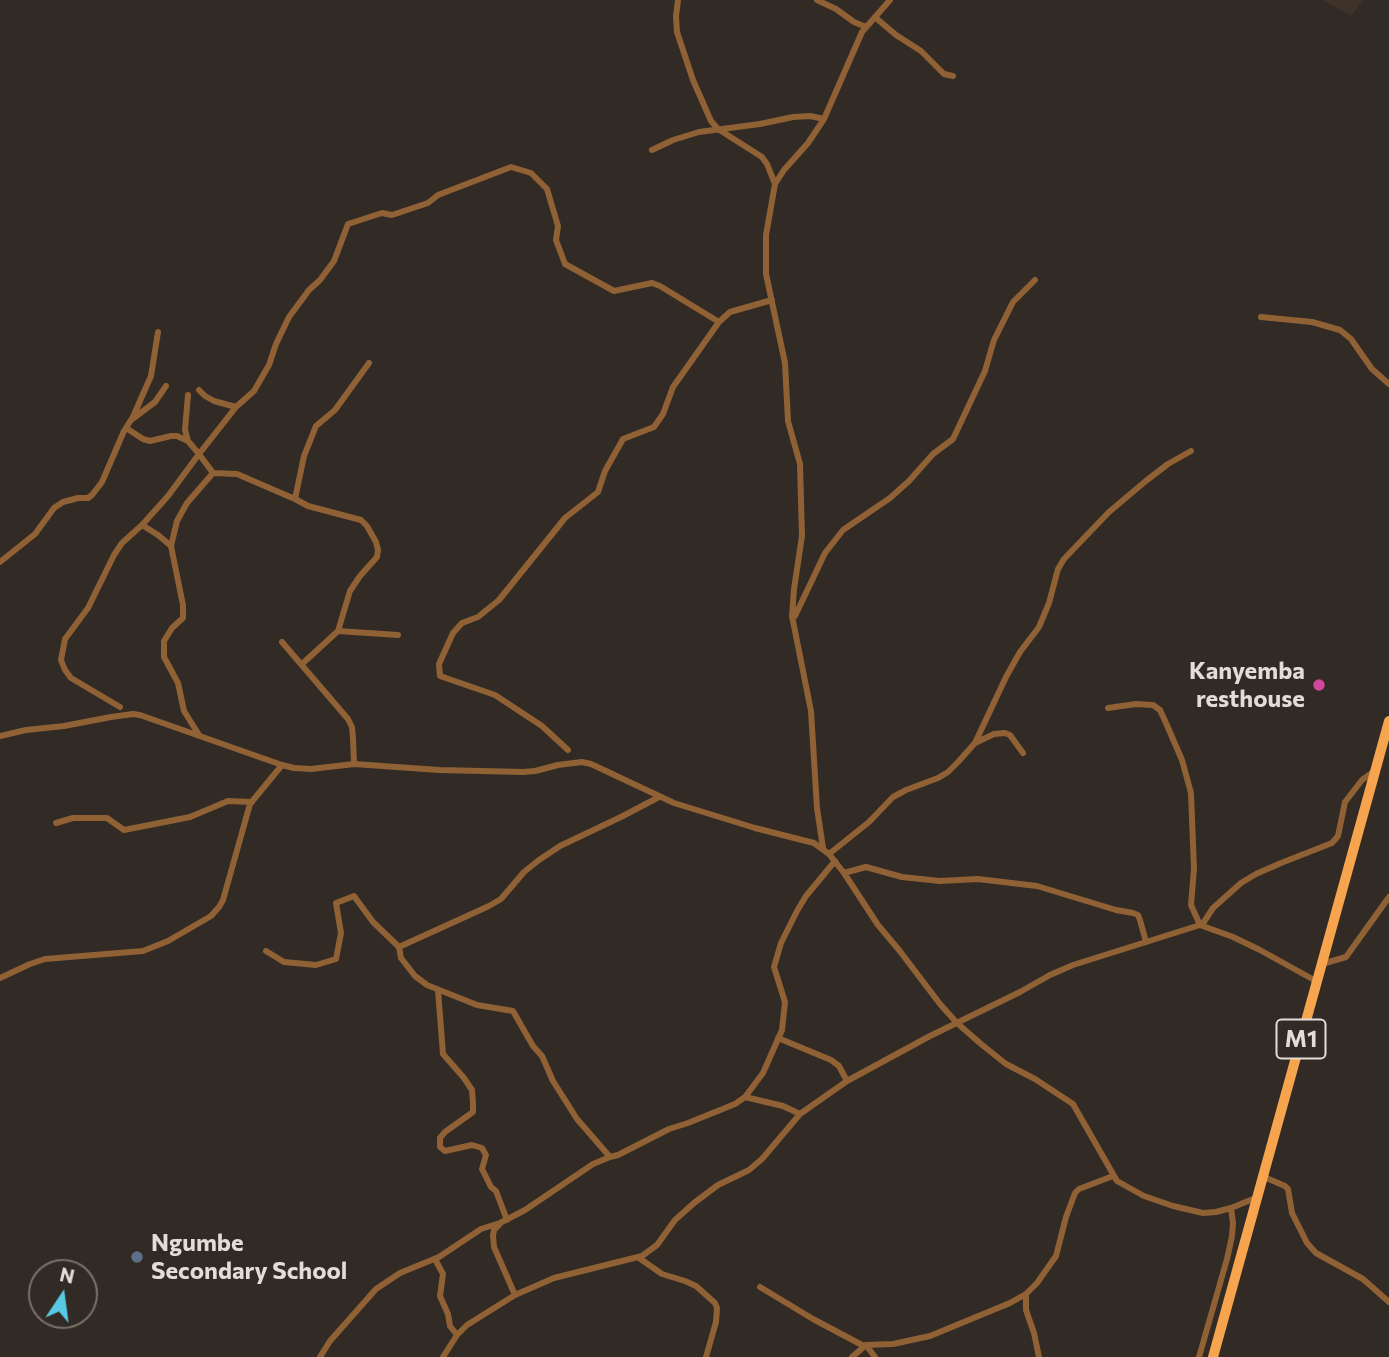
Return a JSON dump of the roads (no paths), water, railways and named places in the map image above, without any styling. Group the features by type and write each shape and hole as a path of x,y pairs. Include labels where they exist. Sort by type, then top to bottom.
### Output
{"highway":[{"name":"M1","path":"1213,1357 1389,721"}],"street":[{"path":"678,0 676,22 682,49 711,121 718,129 762,157 775,184"},
{"path":"817,0 866,27"},
{"path":"823,848 817,807 811,711 793,622 794,589 802,536 802,485 800,464 788,421 785,363 766,274 766,235 775,184 824,119 858,39 890,0"},
{"path":"876,18 896,36 921,51 944,74 953,76"},
{"path":"652,150 680,138 718,129 793,117 824,119"},
{"path":"120,706 71,678 61,660 65,639 88,608 122,543 168,496 236,407 254,391 269,365 289,317 334,261 348,224 382,213 392,215 428,203 438,195 511,167 531,173 547,188 558,226 556,240 565,264 614,290 652,283 660,286 719,322"},
{"path":"793,622 825,553 843,530 890,498 933,454 953,439 985,370 994,340 1013,302 1035,280"},
{"path":"568,750 542,726 495,695 440,676 439,664 453,634 462,622 478,617 499,600 565,518 598,492 605,471 623,439 654,427 663,414 673,387 719,322 730,312 772,300"},
{"path":"1261,317 1312,322 1340,330 1389,384"},
{"path":"0,562 35,534 54,508 72,499 90,497 102,482 120,436 127,428 151,376 158,332"},
{"path":"295,499 304,456 316,426 335,411 369,363"},
{"path":"131,420 150,407 166,386"},
{"path":"199,390 214,401 236,407"},
{"path":"188,395 185,429 188,441 213,472 237,474 309,506 361,520 376,542 377,557 350,591 338,631 302,664"},
{"path":"127,428 150,441 173,436 188,441"},
{"path":"829,854 869,822 893,797 948,772 975,743 1006,677 1039,627 1064,559 1109,512 1168,464 1191,451"},
{"path":"199,735 184,710 178,683 164,657 164,641 172,628 183,618 183,605 171,546 177,521 187,503 213,472"},
{"path":"142,525 171,546"},
{"path":"338,631 398,635"},
{"path":"282,642 348,719 354,738 354,764"},
{"path":"1108,708 1136,704 1153,705 1160,710 1182,760 1191,793 1194,869 1191,898 1201,925 1260,950 1316,981"},
{"path":"0,736 133,714 294,768 311,769 354,764 523,772 582,762 659,797 715,817 814,843 835,861 878,925 957,1023 1006,1064 1073,1104 1117,1181 1144,1196 1203,1213 1231,1208 1258,1196"},
{"path":"975,743 994,734 1005,733 1010,735 1023,752"},
{"path":"0,978 45,959 143,951 211,916 223,900 252,802 282,765"},
{"path":"443,1357 457,1335 474,1320 515,1295 554,1278 639,1258 657,1245 675,1220 700,1198 718,1185 749,1170 762,1159 800,1114 847,1081 930,1036 1073,965 1201,925 1213,908 1241,883 1281,863 1332,843 1338,836 1345,802 1363,780 1376,770"},
{"path":"399,947 489,906 501,899 524,872 560,846 659,797"},
{"path":"56,823 74,818 107,818 124,830 190,817 228,802 252,802"},
{"path":"320,1357 345,1323 376,1289 400,1273 435,1259 481,1229 503,1222 537,1203 593,1164 618,1155 669,1129 735,1104 745,1097 763,1073 784,1022 785,1002 774,967 776,957 806,896 835,861"},
{"path":"844,873 866,867 902,877 940,881 978,879 1037,886 1138,915 1146,942"},
{"path":"265,951 284,961 316,965 337,959 341,933 336,903 354,896 373,922 399,947 401,958 415,976 427,985 477,1005 513,1011 577,1119 610,1157"},
{"path":"1322,964 1346,957 1389,897"},
{"path":"438,990 443,1054 472,1090 473,1103 473,1112 445,1132 440,1138 440,1147 445,1151 472,1144 482,1147 486,1155 482,1169 496,1191 503,1222"},
{"path":"778,1038 831,1060 839,1066 847,1081"},
{"path":"745,1097 783,1105 800,1114"},
{"path":"852,1357 865,1346 893,1344 930,1336 1026,1294 1056,1256 1075,1193 1113,1176"},
{"path":"1264,1177 1288,1189 1292,1213 1316,1253 1363,1279 1389,1302"},
{"path":"1199,1357 1230,1247 1233,1223 1231,1208"},
{"path":"503,1222 494,1230 494,1247 515,1295"},
{"path":"639,1258 662,1274 696,1286 715,1303 716,1322 706,1357"},
{"path":"435,1259 443,1274 440,1296 450,1326 457,1335"},
{"path":"760,1287 865,1346 875,1357"},
{"path":"1026,1294 1026,1310 1039,1357"}],"place":[{"name":"Kanyemba resthouse","path":"1319,685"},
{"name":"Ngumbe Secondary School","path":"137,1257"}]}
